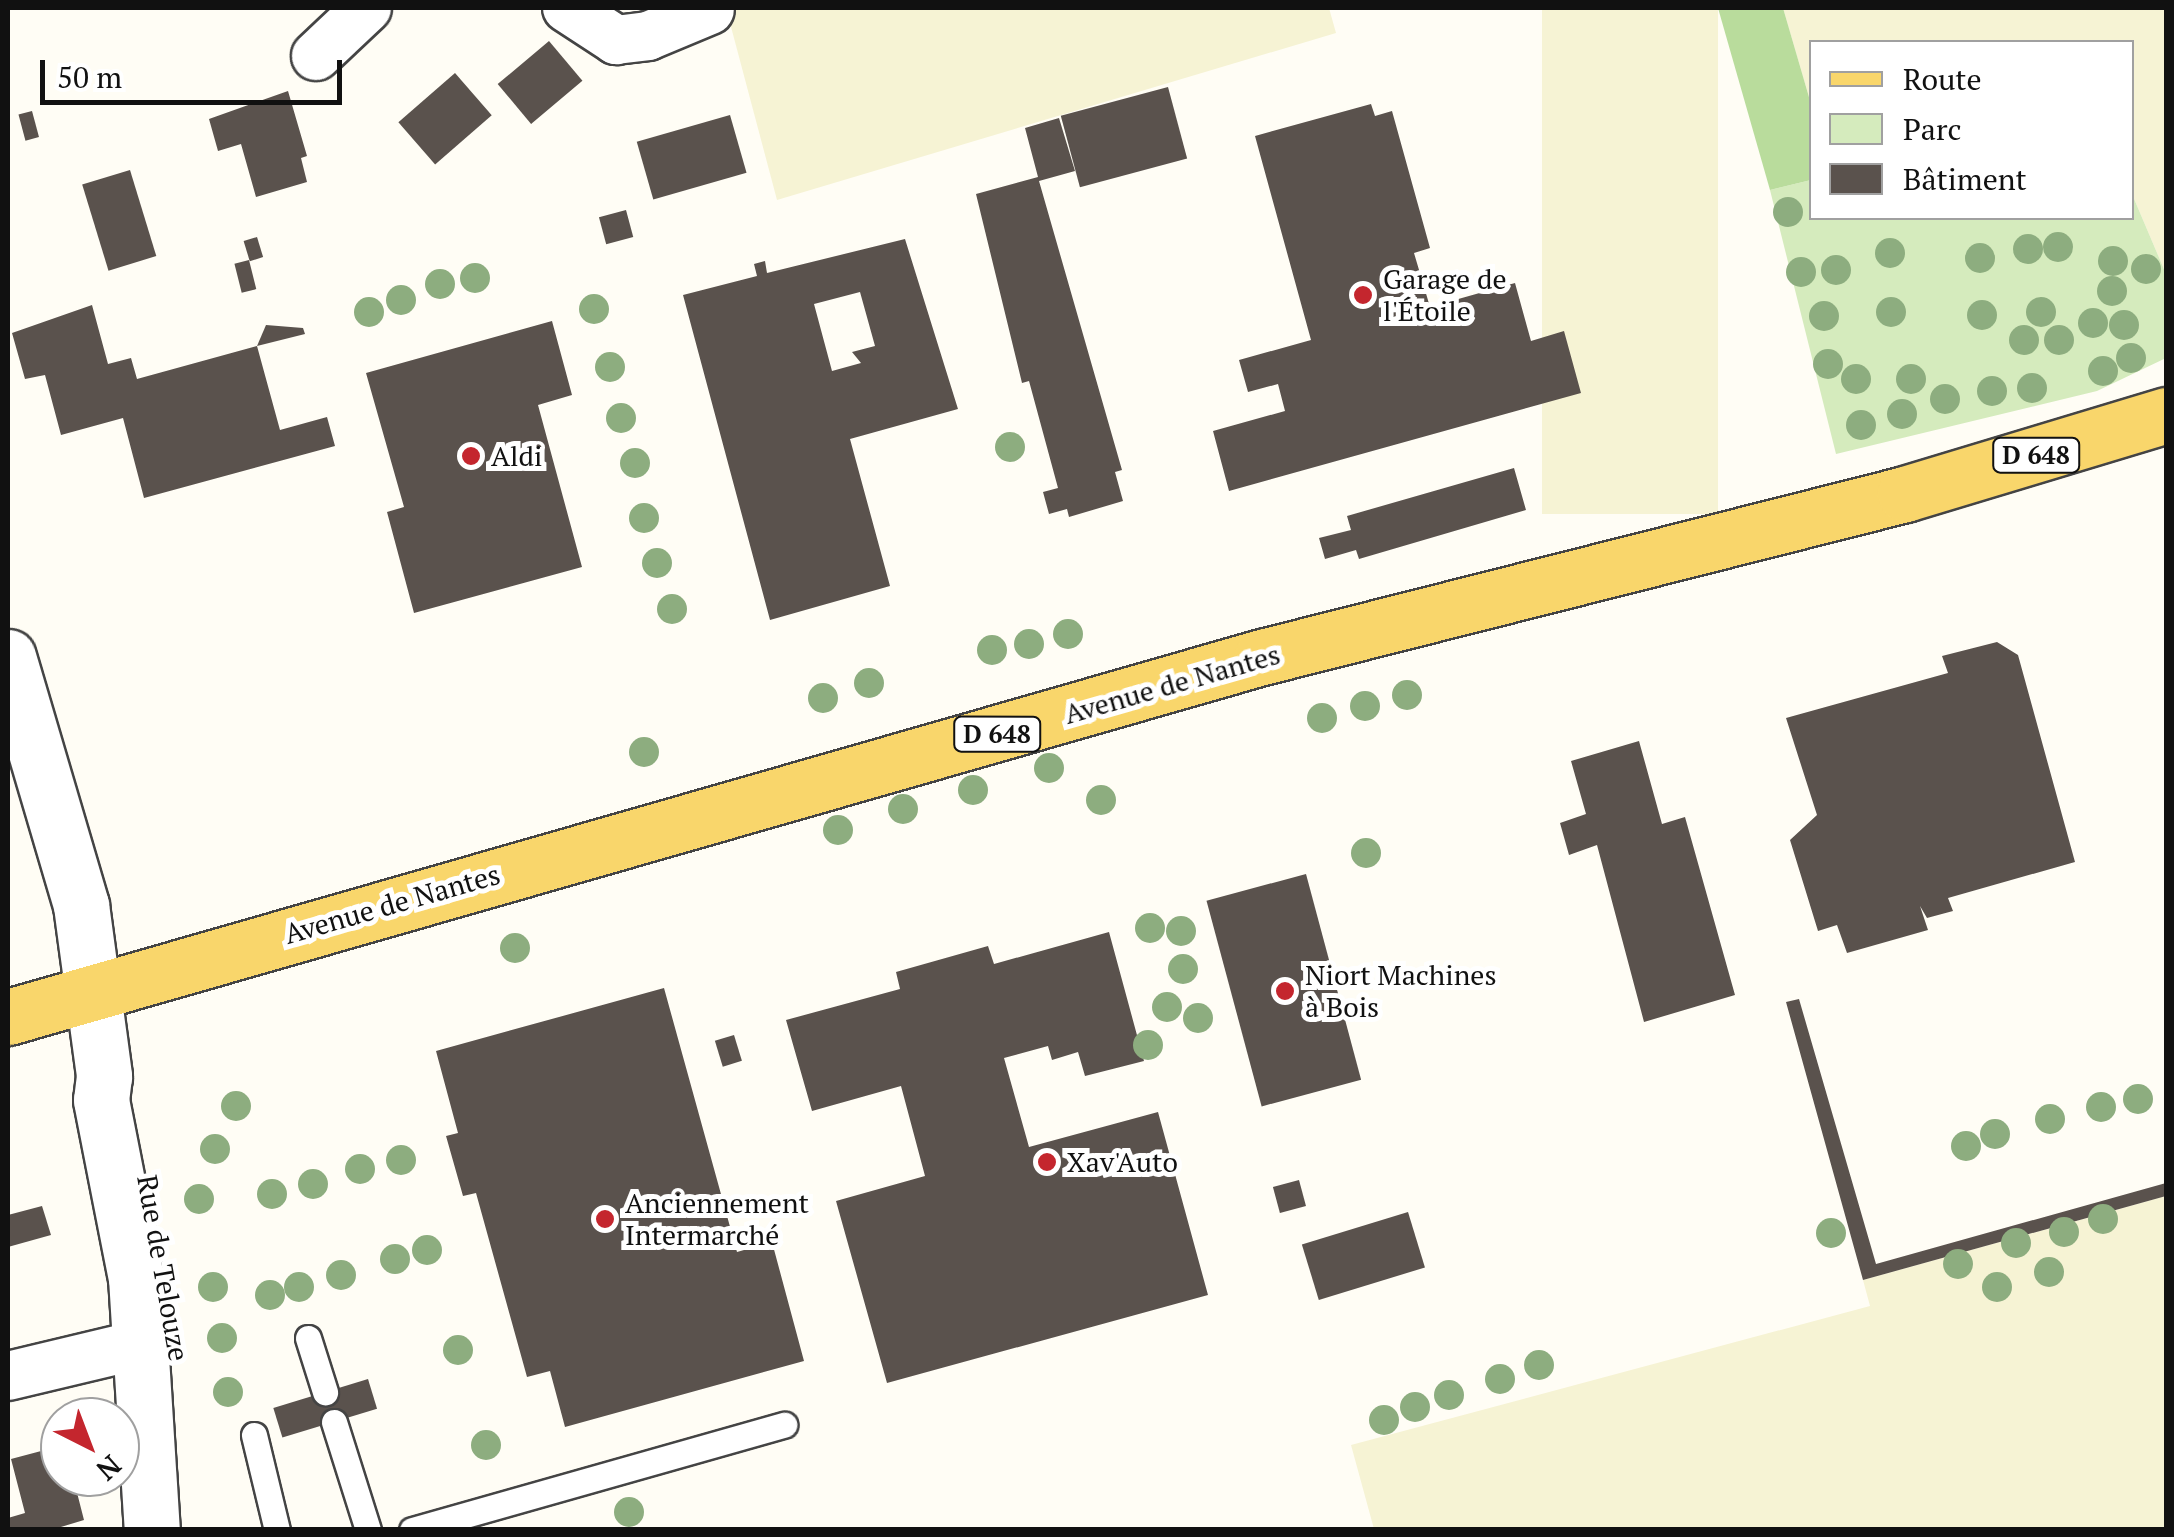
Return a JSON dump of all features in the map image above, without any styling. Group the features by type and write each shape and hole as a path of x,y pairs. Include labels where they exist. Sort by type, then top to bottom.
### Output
{"main road":[{"name":"Avenue de Nantes","path":"8,1017 1262,657 1906,494 2166,415"}],"street":[{"path":"316,56 367,8"},
{"path":"567,8 616,40 648,36 710,10"},
{"name":"Rue de Telouze","path":"8,658 81,905 104,1076 101,1100 142,1344 152,1530"},
{"name":"Rue de Telouze","path":"104,1076 130,1111 169,1280 180,1346 185,1530"},
{"path":"8,1376 142,1344"}],"lane":[{"path":"308,1338 325,1392"},
{"path":"334,1422 368,1530"},
{"path":"412,1530 784,1425"},
{"path":"254,1435 278,1530"}],"shaded area":[{"path":"726,8 1329,8 1336,33 777,200"},
{"path":"1542,8 1718,8 1718,514 1542,514"},
{"path":"1783,8 2166,8 2166,274 2134,199 2134,40 1809,40 1809,97"},
{"path":"2166,1196 2166,1529 1374,1529 1351,1445 1870,1306 1863,1280"}],"green space":[{"path":"1718,8 1783,8 1809,97 1809,180 1770,190"},
{"path":"1809,180 1809,220 2134,220 2134,199 2166,274 2166,358 2097,391 1836,454 1770,190"}],"building":[{"path":"549,41 582,81 531,124 498,84"},
{"path":"455,73 492,115 435,164 398,122"},
{"path":"1168,87 1187,158 1080,187 1061,116"},
{"path":"288,91 307,156 301,158 307,182 256,197 241,144 218,151 209,119"},
{"name":"Garage de l'Étoile","path":"1371,104 1375,116 1392,111 1430,248 1414,253 1430,307 1515,283 1531,341 1564,331 1581,393 1229,491 1213,431 1285,411 1278,384 1248,392 1239,360 1311,340 1255,136"},
{"path":"32,111 39,137 25,141 18,115"},
{"path":"730,115 747,173 653,199 637,142"},
{"path":"1059,118 1075,171 1039,181 1122,470 1115,472 1123,501 1069,517 1067,509 1049,514 1043,492 1058,488 1029,381 1022,383 976,194 1038,177 1025,128"},
{"path":"130,170 156,256 108,271 82,185"},
{"path":"626,210 633,237 606,244 599,217"},
{"path":"257,237 263,257 250,261 244,241"},
{"path":"905,239 958,409 850,439 890,586 770,620 683,295 757,276 754,264 765,261 767,273","holes":["860,292 875,346 852,352 861,363 832,371 814,304"]},
{"path":"249,260 256,289 242,293 234,264"},
{"path":"92,305 108,364 131,358 137,379 257,346 280,430 327,417 335,446 144,498 123,418 61,435 45,375 25,379 12,333"},
{"name":"Aldi","path":"552,321 572,395 538,405 582,567 414,613 387,512 404,507 366,373"},
{"path":"266,325 303,328 305,334 257,346"},
{"path":"1514,468 1526,510 1359,559 1356,550 1325,559 1319,538 1351,530 1347,516"},
{"path":"1997,642 2018,655 2075,862 1948,898 1953,911 1927,918 1920,906 1928,930 1847,953 1837,925 1818,931 1790,840 1817,815 1786,718 1948,673 1942,656"},
{"path":"1639,741 1662,824 1685,817 1735,995 1644,1022 1597,845 1569,855 1560,823 1586,814 1571,761"},
{"name":"Niort Machines à Bois","path":"1306,874 1361,1080 1262,1106 1207,901"},
{"name":"Xav'Auto","path":"1109,932 1144,1061 1085,1076 1078,1052 1052,1060 1048,1046 1004,1058 1029,1147 1158,1112 1208,1295 887,1383 836,1201 925,1176 901,1086 812,1111 786,1020 900,989 896,972 988,946 994,964"},
{"name":"Anciennement Intermarché","path":"664,988 737,1252 772,1242 804,1361 565,1427 550,1371 527,1377 476,1193 463,1196 446,1136 458,1133 436,1051"},
{"path":"1799,999 1876,1264 2166,1183 2166,1196 1863,1280 1786,1002"},
{"path":"734,1035 742,1061 723,1067 715,1041"},
{"path":"1299,1180 1306,1206 1280,1213 1273,1187"},
{"path":"42,1206 51,1235 8,1247 8,1215"},
{"path":"1408,1212 1425,1267 1319,1300 1302,1244"},
{"path":"368,1379 377,1409 282,1438 273,1408"},
{"path":"40,1451 40,1497 78,1497 84,1520 51,1530 8,1530 8,1518 25,1513 11,1459"}],"place":[{"name":"Garage de l'Étoile","path":"1363,295"},
{"name":"Aldi","path":"471,456"},
{"name":"Niort Machines à Bois","path":"1285,991"},
{"name":"Xav'Auto","path":"1047,1162"},
{"name":"Anciennement Intermarché","path":"605,1219"}]}
